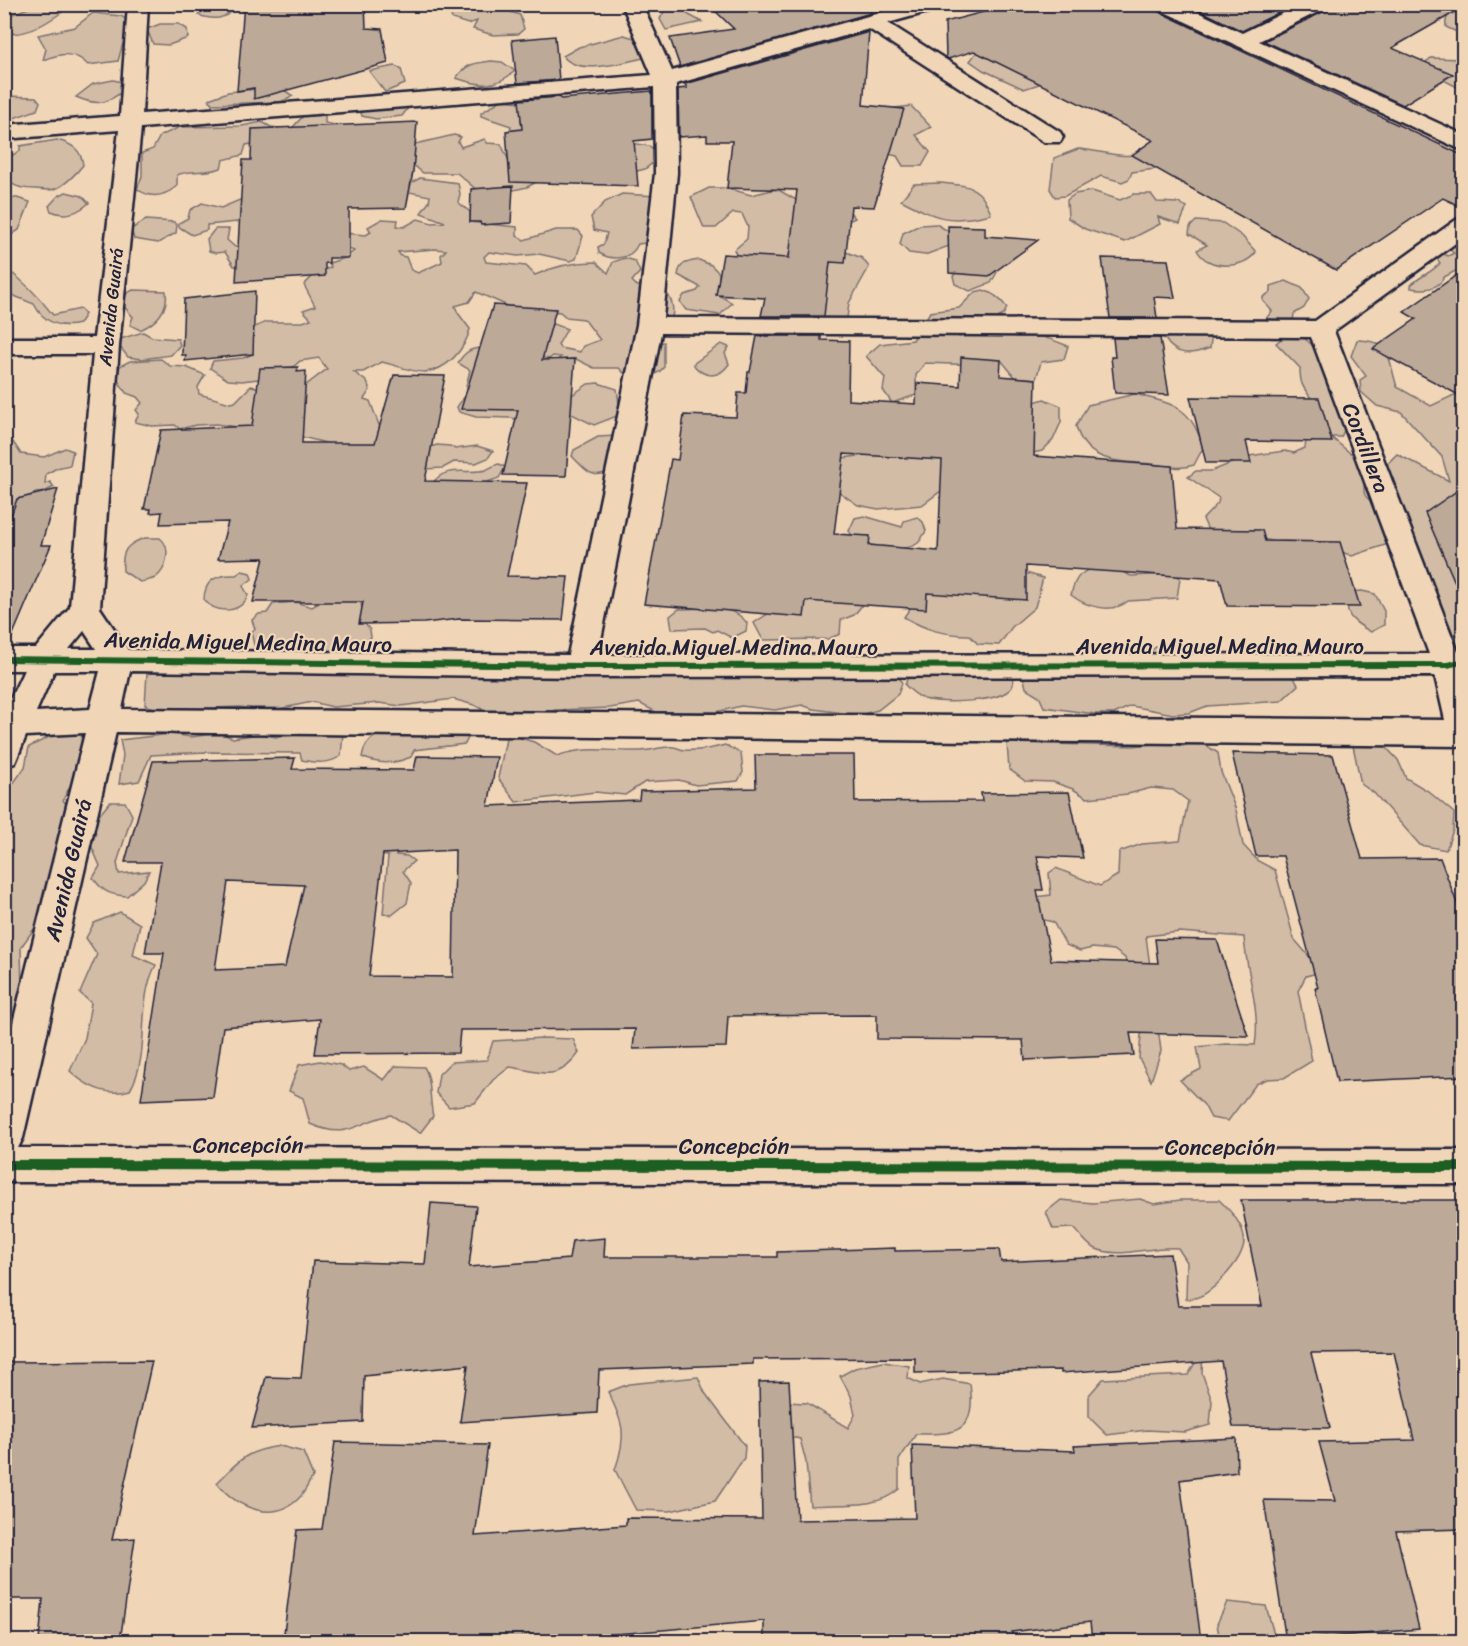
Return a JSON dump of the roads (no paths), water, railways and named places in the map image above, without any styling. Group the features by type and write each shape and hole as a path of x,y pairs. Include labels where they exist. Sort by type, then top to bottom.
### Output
{"street":[{"name":"Avenida Guairá","path":"85,609 106,346 131,120 138,4"},
{"path":"581,666 650,325 666,173 665,80 632,4"},
{"path":"4,132 131,120 665,80 935,4"},
{"path":"1163,4 1464,144"},
{"path":"1242,41 1319,4"},
{"path":"872,22 1052,137"},
{"path":"650,325 1321,329 1464,225"},
{"name":"Cordillera","path":"1321,329 1456,663 1463,732"},
{"path":"4,346 106,346"},
{"path":"4,755 9,725 44,658 85,609 118,659"},
{"name":"Avenida Miguel Medina Mauro","path":"4,659 581,666 1456,663"},
{"name":"Avenida Guairá","path":"4,1138 118,659"},
{"path":"9,725 103,720 1463,732"},
{"name":"Concepción","path":"4,1165 1464,1167"}]}
